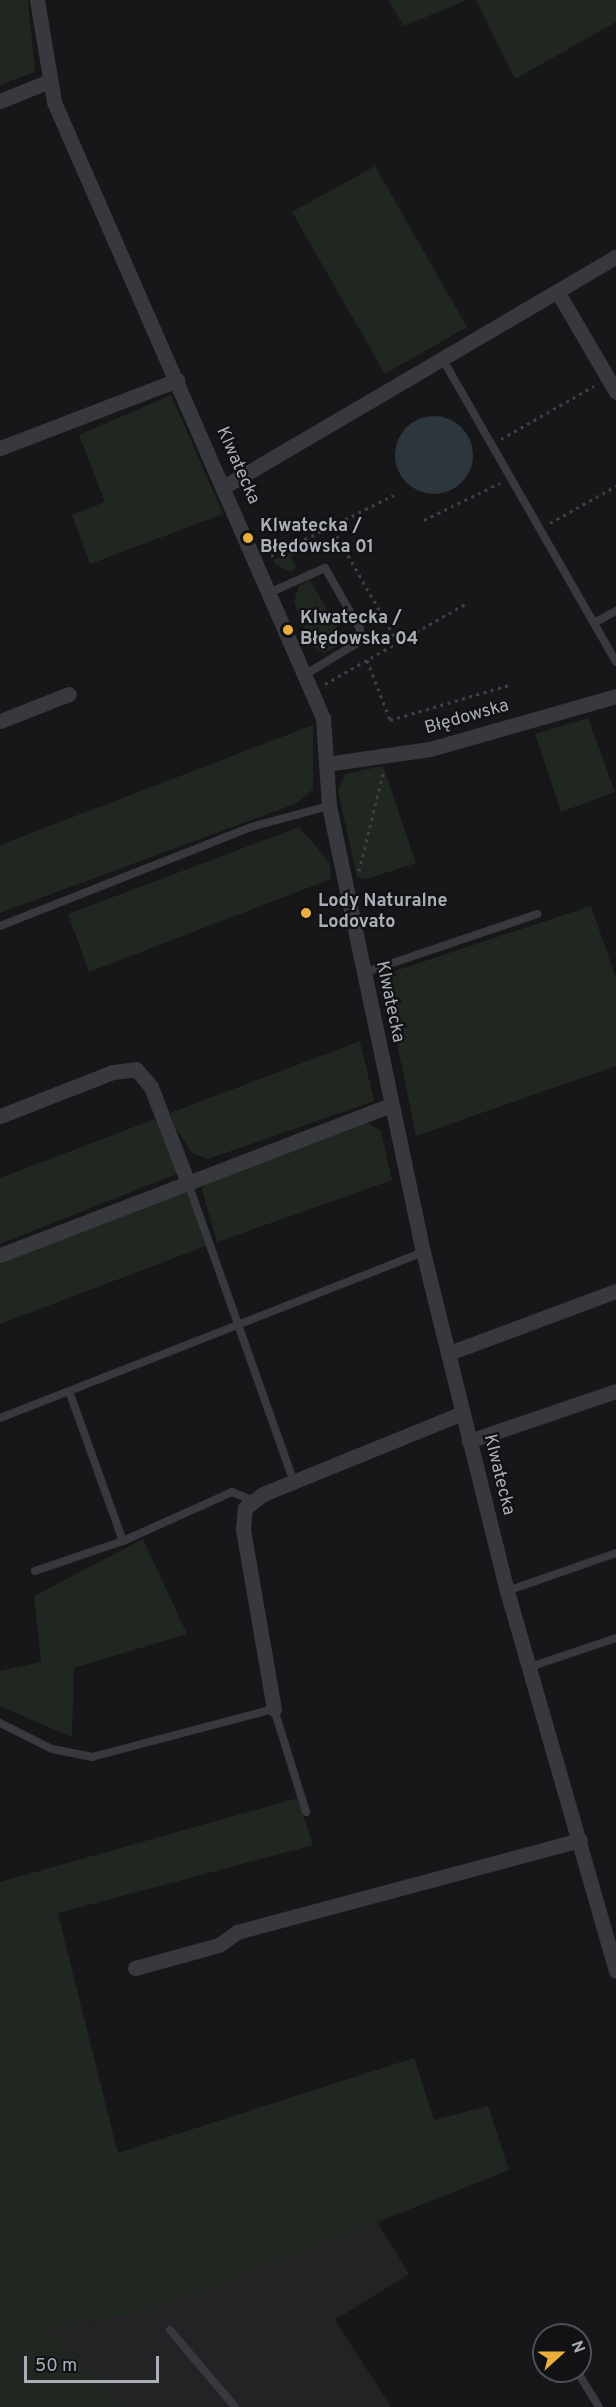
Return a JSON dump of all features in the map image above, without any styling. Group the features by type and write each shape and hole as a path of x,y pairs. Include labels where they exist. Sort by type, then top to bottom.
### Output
{"street":[{"name":"Klwatecka","path":"37,0 47,82 225,486 323,718 329,806 423,1252 507,1591 616,1971"},
{"path":"0,101 47,82"},
{"path":"225,486 616,257"},
{"path":"557,291 616,392"},
{"path":"0,448 177,380"},
{"path":"0,721 69,694"},
{"name":"Błędowska","path":"326,764 395,758 616,696"},
{"path":"0,1116 113,1072 136,1069 152,1088 188,1183"},
{"path":"0,1256 391,1105"},
{"path":"449,1353 616,1291"},
{"path":"469,1441 616,1391"},
{"path":"274,1709 243,1528 252,1500 462,1413"},
{"path":"135,1968 219,1945 237,1932 580,1840"}],"lane":[{"path":"442,358 616,662"},
{"path":"271,592 325,568 360,629 359,642 306,674"},
{"path":"594,623 616,611"},
{"path":"0,926 251,827 329,806"},
{"path":"363,973 537,914"},
{"path":"188,1183 240,1324 294,1482"},
{"path":"0,1418 423,1252"},
{"path":"69,1391 123,1541"},
{"path":"35,1571 123,1541 232,1492 252,1500"},
{"path":"507,1591 616,1553"},
{"path":"530,1667 616,1638"},
{"path":"0,1723 52,1749 92,1757 274,1709 306,1812"},
{"path":"170,2330 235,2407"},
{"path":"584,2383 599,2407"}],"path":[{"path":"493,444 598,384"},
{"path":"423,520 512,477"},
{"path":"541,529 616,486"},
{"path":"270,556 333,529 394,495"},
{"path":"333,529 398,643"},
{"path":"313,692 467,603"},
{"path":"367,660 390,720 509,685"},
{"path":"347,894 367,853 379,782 395,758"}],"shaded area":[{"path":"0,0 28,0 35,72 0,85"},
{"path":"388,0 467,0 404,26"},
{"path":"476,0 616,0 616,22 515,79"},
{"path":"375,166 467,327 385,374 292,212"},
{"path":"171,395 223,514 90,564 72,515 105,502 79,435"},
{"path":"434,416 449,419 462,427 470,440 473,455 470,470 462,483 449,491 434,494 419,491 406,483 398,470 395,455 398,440 406,427 419,419"},
{"path":"310,541 317,542 291,557 296,568 291,572 275,564 273,560"},
{"path":"310,580 346,642 324,653 311,645 294,602 299,586"},
{"path":"588,718 615,792 561,812 535,734"},
{"path":"313,725 313,789 297,803 0,913 0,845"},
{"path":"383,766 416,863 367,879 357,877 338,791 345,774"},
{"path":"299,827 330,863 331,879 89,972 68,914"},
{"path":"591,906 616,978 616,1066 416,1136 383,975"},
{"path":"360,1041 374,1101 208,1159 192,1153 174,1125 170,1113"},
{"path":"155,1119 179,1173 0,1244 0,1178"},
{"path":"366,1122 381,1131 392,1180 217,1242 202,1189 209,1176"},
{"path":"188,1186 206,1246 0,1324 0,1257"},
{"path":"143,1539 187,1634 74,1668 72,1737 0,1706 0,1671 41,1662 34,1596"},
{"path":"298,1798 313,1845 58,1913 118,2153 414,2058 434,2120 488,2106 509,2170 160,2308 50,2329 123,2407 0,2407 0,1882"},
{"path":"376,2220 409,2274 335,2320 391,2407 123,2407 49,2329 160,2308"}],"place":[{"name":"Klwatecka / Błędowska 01","path":"248,538"},
{"name":"Klwatecka / Błędowska 04","path":"288,630"},
{"name":"Lody Naturalne Lodovato","path":"306,913"}]}
